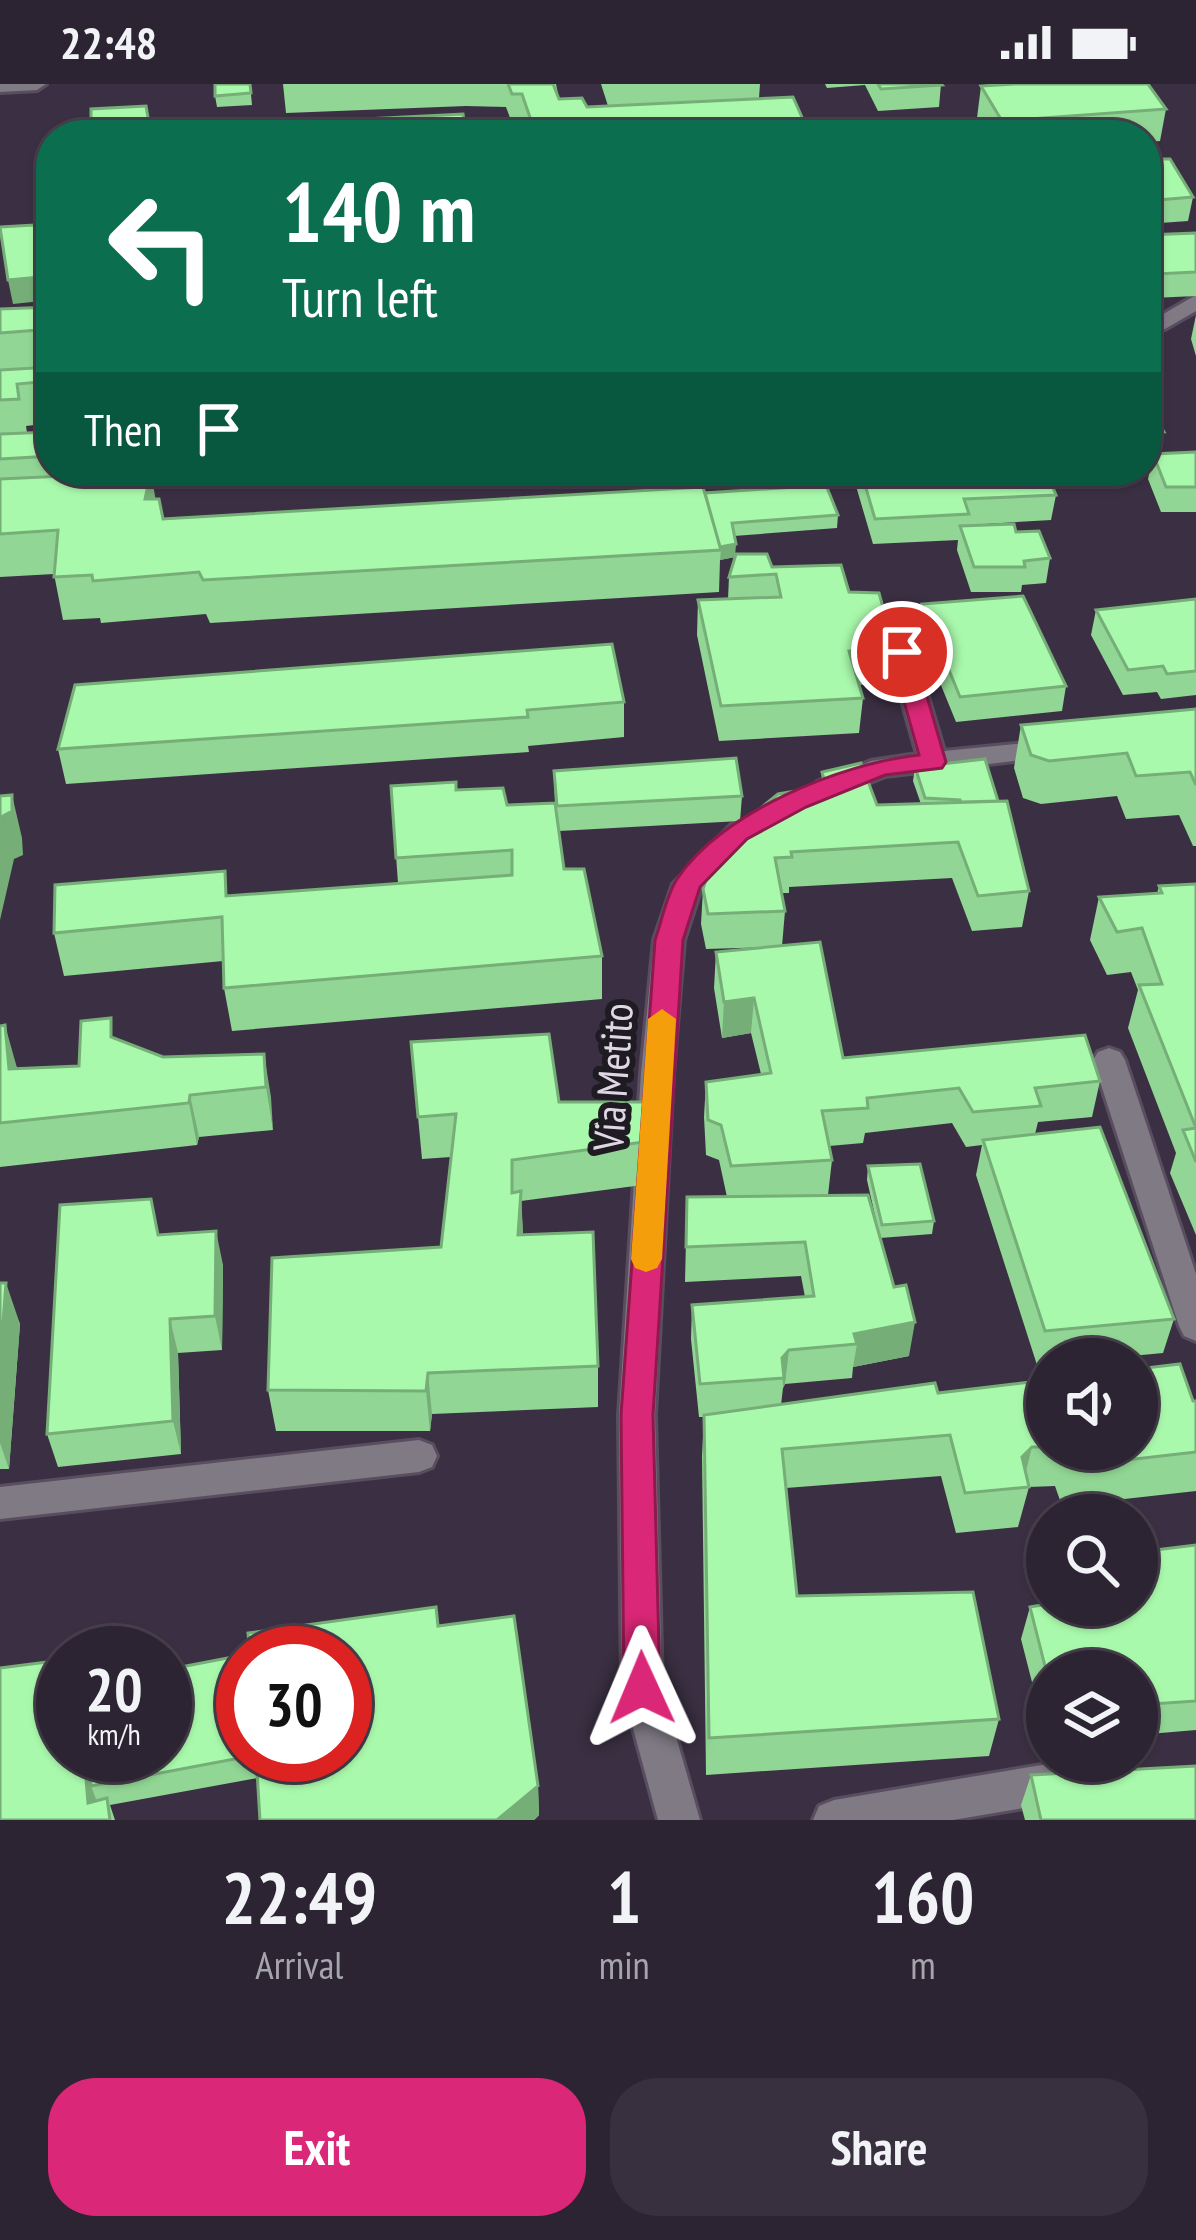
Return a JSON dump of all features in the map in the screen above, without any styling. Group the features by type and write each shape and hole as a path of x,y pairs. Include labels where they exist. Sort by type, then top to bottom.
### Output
{"street":[{"path":"0,86 37,84"},
{"path":"1161,322 1196,302"},
{"path":"891,616 933,762"},
{"name":"Via Metito","path":"679,1820 642,1688 637,1415 669,940 688,884 738,833 881,767 1087,746"},
{"path":"1108,1060 1190,1287 1196,1326"},
{"path":"0,1503 419,1456"},
{"path":"834,1820 1058,1782"}],"building":[{"path":"215,84 250,84 251,93 215,96"},
{"path":"508,84 553,84 559,99 582,98 587,107 793,97 803,120 531,120 522,94 512,94"},
{"path":"878,84 941,84 942,85 881,89"},
{"path":"1148,84 1166,109 1001,120 981,86"},
{"path":"146,106 148,120 91,120 91,109"},
{"path":"463,114 464,120 345,120"},
{"path":"1161,159 1170,159 1193,197 1161,200"},
{"path":"36,225 36,277 8,280 0,227"},
{"path":"1196,233 1196,272 1161,274 1161,234"},
{"path":"36,308 36,330 0,333 0,309"},
{"path":"36,368 36,382 17,384 19,399 0,400 0,370"},
{"path":"36,433 36,457 0,459 0,434"},
{"path":"1196,452 1196,487 1166,487 1161,454"},
{"path":"36,477 36,486 148,486 145,499 159,499 163,519 703,487 721,550 203,580 199,572 93,581 92,575 54,577 58,530 0,534 0,479"},
{"path":"826,486 838,515 732,523 736,544 720,547 705,493"},
{"path":"865,486 1052,486 1056,495 964,499 969,514 875,519"},
{"path":"1014,524 1016,532 1039,531 1050,558 1024,561 1025,567 974,567 960,526"},
{"path":"736,554 767,554 772,567 841,565 849,592 879,593 894,647 849,651 863,698 721,706 698,600 781,597 776,574 729,577"},
{"path":"1023,596 1066,686 960,697 922,604"},
{"path":"1196,599 1196,671 1167,674 1163,666 1128,670 1096,610"},
{"path":"612,644 624,702 527,710 528,717 58,749 75,685"},
{"path":"1196,709 1196,785 1190,772 1136,776 1127,753 1049,761 1031,755 1021,725"},
{"path":"736,758 742,796 557,806 554,771"},
{"path":"985,759 998,801 925,798 915,767"},
{"path":"861,763 877,805 1007,801 1029,891 978,896 958,842 791,852 792,857 775,858 785,911 708,914 703,889 716,849 740,825 778,794 826,786 822,772"},
{"path":"456,782 456,790 503,788 507,805 555,803 564,869 584,869 602,956 224,988 222,917 54,933 55,885 225,871 226,896 512,875 512,850 396,858 391,786"},
{"path":"12,795 12,811 3,816 0,828 0,796"},
{"path":"1196,884 1196,1128 1139,985 1162,984 1142,928 1117,932 1099,897 1162,893 1159,886"},
{"path":"820,942 843,1058 1085,1035 1100,1081 1035,1088 1041,1106 973,1112 959,1088 867,1098 868,1108 822,1111 832,1160 731,1166 721,1125 708,1120 706,1082 771,1073 754,998 724,1002 716,952"},
{"path":"111,1018 111,1037 163,1057 264,1054 266,1087 190,1095 189,1103 0,1123 0,1026 5,1025 9,1069 79,1066 81,1021"},
{"path":"549,1034 559,1102 653,1102 651,1141 512,1160 512,1193 521,1191 518,1235 593,1232 598,1366 428,1373 426,1391 268,1390 272,1258 441,1247 456,1114 418,1117 411,1042"},
{"path":"1100,1127 1174,1319 1045,1331 983,1140"},
{"path":"1196,1128 1196,1162 1183,1130"},
{"path":"920,1164 934,1221 882,1225 868,1166"},
{"path":"868,1195 894,1287 906,1285 915,1322 854,1334 857,1344 789,1350 782,1358 784,1378 700,1384 692,1305 814,1296 805,1242 686,1247 687,1197"},
{"path":"151,1199 158,1235 216,1231 215,1316 170,1319 173,1421 47,1434 60,1205"},
{"path":"0,1283 6,1283 0,1361"},
{"path":"1180,1364 1196,1401 1196,1452 1158,1456 1158,1367"},
{"path":"935,1383 938,1393 1026,1383 1026,1453 1022,1457 1029,1487 965,1493 950,1435 782,1449 797,1596 973,1592 999,1719 709,1738 704,1415"},
{"path":"1196,1545 1196,1701 1158,1704 1158,1650 1041,1650 1035,1626 1158,1626 1158,1550"},
{"path":"436,1607 438,1626 514,1616 538,1786 497,1820 260,1820 258,1782 372,1782 372,1626 299,1626"},
{"path":"216,1660 216,1763 192,1767 192,1665"},
{"path":"36,1663 36,1782 86,1782 88,1803 107,1798 110,1820 0,1820 0,1668"},
{"path":"1196,1766 1196,1820 1041,1820 1033,1782 1158,1782 1158,1768"}],"slow traffic":[{"path":"646,1259 662,1019"}],"route":[{"path":"642,1688 637,1415 669,940 688,884 738,833 797,801 881,767 933,762 902,652"}]}
